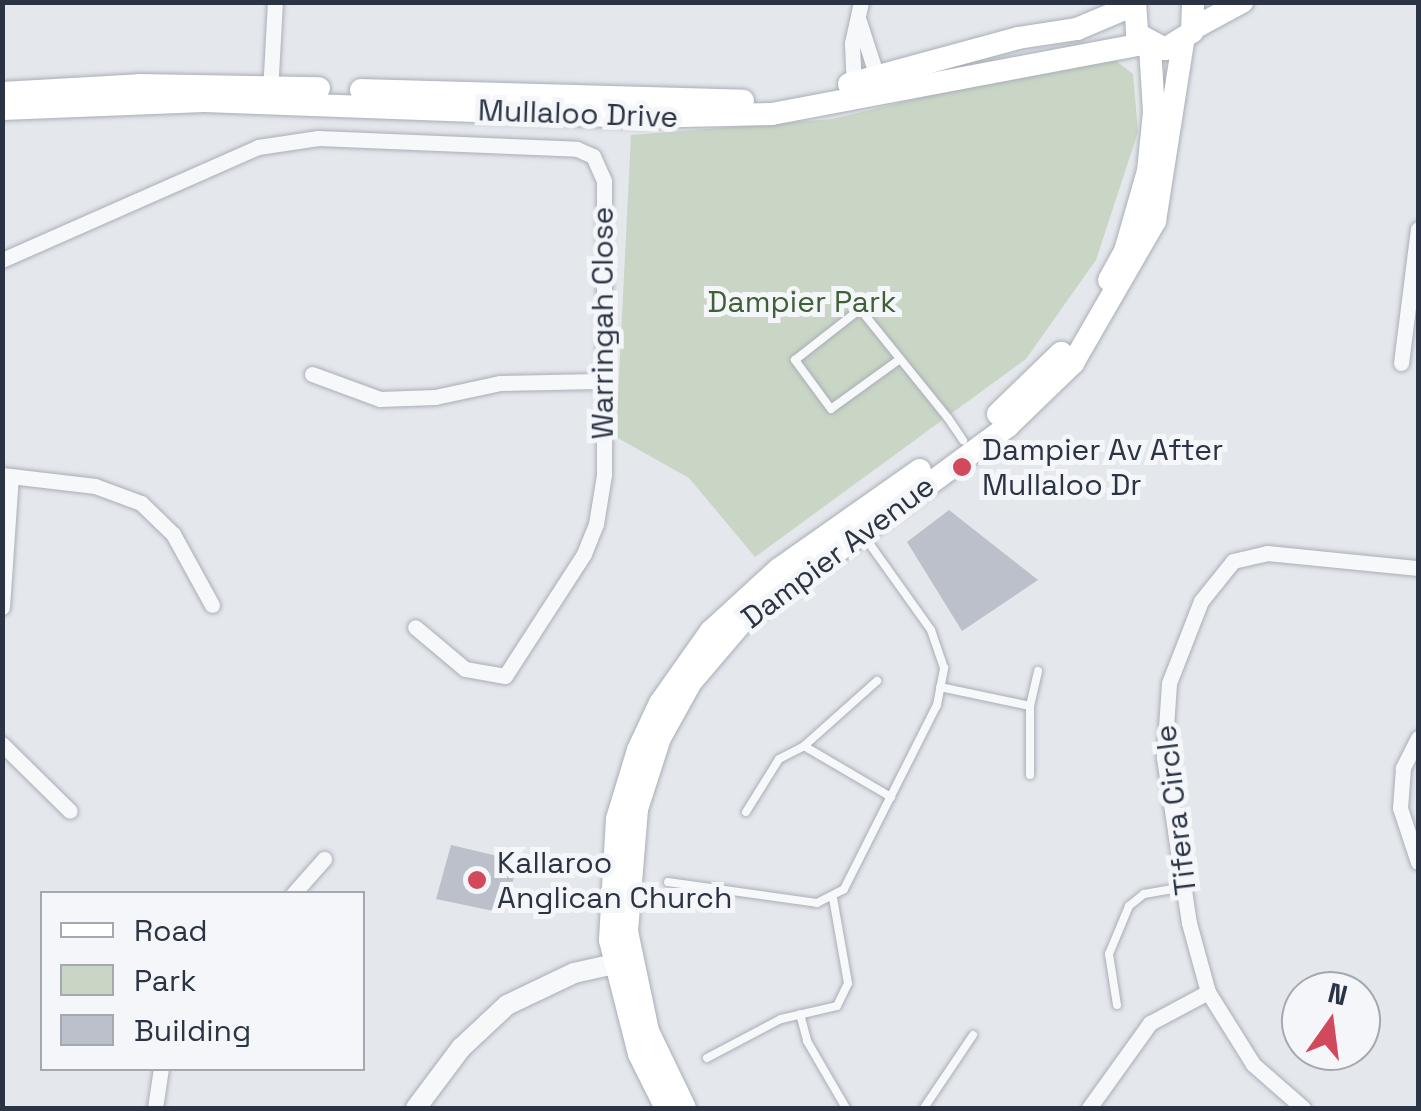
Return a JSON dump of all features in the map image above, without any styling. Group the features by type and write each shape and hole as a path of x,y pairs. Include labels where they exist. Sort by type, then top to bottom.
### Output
{"main road":[{"name":"Dampier Avenue","path":"685,1108 648,1031 622,962 636,809 660,738 692,682 744,620 1032,406 1102,321 1155,221 1193,2"},
{"path":"1189,35 1242,2"},
{"name":"Mullaloo Drive","path":"879,85 1018,38 1076,29 1134,4"},
{"name":"Dampier Avenue","path":"666,1108 639,1054 609,902 618,818 650,723 686,663 779,569 964,440 1055,360 1125,251 1154,129 1148,44 1133,26 1134,4"},
{"name":"Mullaloo Drive","path":"2,93 270,94 713,117 879,85 1189,35"},
{"name":"Mullaloo Drive","path":"2,109 270,94"}],"street":[{"path":"270,94 275,2"},
{"path":"854,91 852,43 860,2"},
{"path":"859,21 879,85"},
{"name":"Warringah Close","path":"2,260 258,147 318,138 576,149 592,156 604,180 600,381 604,475 596,524 522,654 504,676 484,677 464,669 415,628"},
{"path":"1401,362 1418,229"},
{"path":"312,374 380,399 435,398 500,383 600,381"},
{"path":"2,607 7,475 96,486 140,503 173,534 212,605"},
{"name":"Tifera Circle","path":"1302,1108 1253,1064 1208,992 1184,888 1164,757 1164,710 1177,655 1211,582 1233,562 1266,553 1418,568"},
{"path":"1418,738 1404,768 1400,808 1418,862"},
{"path":"2,744 70,811"},
{"path":"296,891 324,859"},
{"path":"416,1108 461,1048 508,1005 574,972 622,962"},
{"path":"1089,1108 1150,1023 1208,992"},
{"path":"155,1108 161,1071"}],"lane":[{"path":"900,359 831,409 795,360 860,309 900,359 964,440"},
{"path":"707,1058 800,1014 837,1006 848,983 834,898 891,797 940,687 944,668 931,630 862,532"},
{"path":"1030,775 1030,706 1038,671"},
{"path":"746,812 779,759 804,746 878,680"},
{"path":"940,687 1030,706"},
{"path":"804,746 891,797"},
{"path":"668,882 817,902 834,898"},
{"path":"1116,1004 1109,954 1128,906 1144,894 1184,888"},
{"path":"800,1014 807,1041 846,1108"},
{"path":"924,1108 973,1035"}],"green space":[{"name":"Dampier Park","path":"1106,53 1133,74 1138,132 1096,260 1026,359 755,557 689,478 616,437 631,135 832,119"}],"building":[{"path":"949,510 1038,580 962,631 907,542"},
{"name":"Kallaroo Anglican Church","path":"451,845 519,861 503,913 436,899"}],"place":[{"name":"Dampier Av After Mullaloo Dr","path":"962,467"},
{"name":"Kallaroo Anglican Church","path":"477,880"}]}
